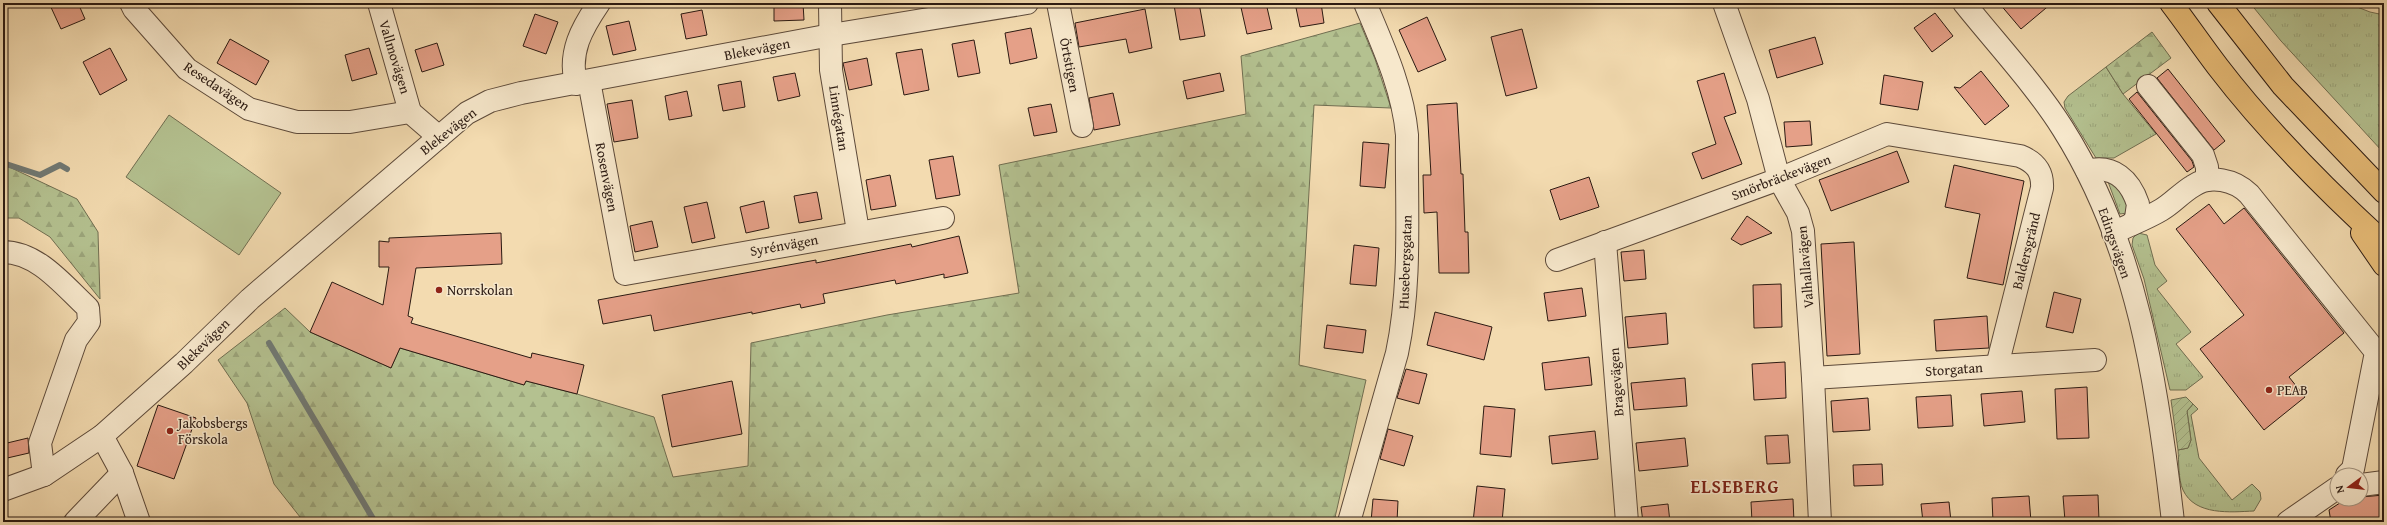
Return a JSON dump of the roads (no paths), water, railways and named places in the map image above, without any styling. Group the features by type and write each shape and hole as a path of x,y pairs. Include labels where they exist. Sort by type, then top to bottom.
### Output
{"highway":[{"path":"2171,3 2218,68 2256,113 2343,206 2384,243"},
{"path":"2218,3 2283,86 2381,189"},
{"path":"2343,206 2384,265"}],"street":[{"name":"Resedavägen","path":"131,3 187,69 249,109 297,122 350,122 410,112"},
{"name":"Vallmovägen","path":"379,3 410,112"},
{"name":"Rosenvägen","path":"599,3 581,30 573,60 583,82 625,274"},
{"name":"Linnégatan","path":"830,3 831,70 858,231"},
{"name":"Blekevägen","path":"3,490 44,475 102,436 250,299 467,113 490,101 521,93 831,36 1027,3"},
{"name":"Örtstigen","path":"1058,3 1082,126"},
{"name":"Husebergsgatan","path":"1350,522 1397,353 1402,328 1405,278 1407,135 1405,116 1402,98 1365,3"},
{"name":"Valhallavägen","path":"1724,3 1758,99 1779,179 1798,213 1803,231 1813,378 1820,522"},
{"name":"Edingsvägen","path":"1964,3 2046,104 2123,228 2161,428 2173,522"},
{"path":"2148,86 2203,155 2207,167 2207,180"},
{"path":"410,112 439,137"},
{"name":"Smörbräckevägen","path":"1557,260 1779,179 1886,134 2009,154"},
{"name":"Baldersgränd","path":"1996,366 2042,182 2039,169 2034,164 2028,159 2009,154"},
{"path":"2087,171 2095,169 2111,170 2122,178 2138,204 2136,218 2123,228"},
{"path":"2123,228 2161,210 2193,185 2207,180 2230,182 2243,188 2249,194 2376,352 2353,467"},
{"name":"Syrénvägen","path":"625,274 858,231 943,218"},
{"name":"Bragevägen","path":"1605,242 1627,522"},
{"path":"3,252 13,252 42,265 88,308 89,322 76,340 40,443 44,475"},
{"name":"Storgatan","path":"1813,378 2095,360"},
{"path":"102,436 122,473 139,522"},
{"path":"75,522 122,473"},
{"path":"2369,485 2384,482"},
{"path":"2297,520 2329,493"}],"waterway":[{"path":"3,163 40,175 60,165 67,169"},
{"path":"269,343 375,522"}],"place":[{"name":"Norrskolan","path":"439,290"},
{"name":"PEAB","path":"2269,390"},
{"name":"Jakobsbergs Förskola","path":"170,431"}],"district":[{"name":"ELSEBERG","path":"1735,487"}]}
